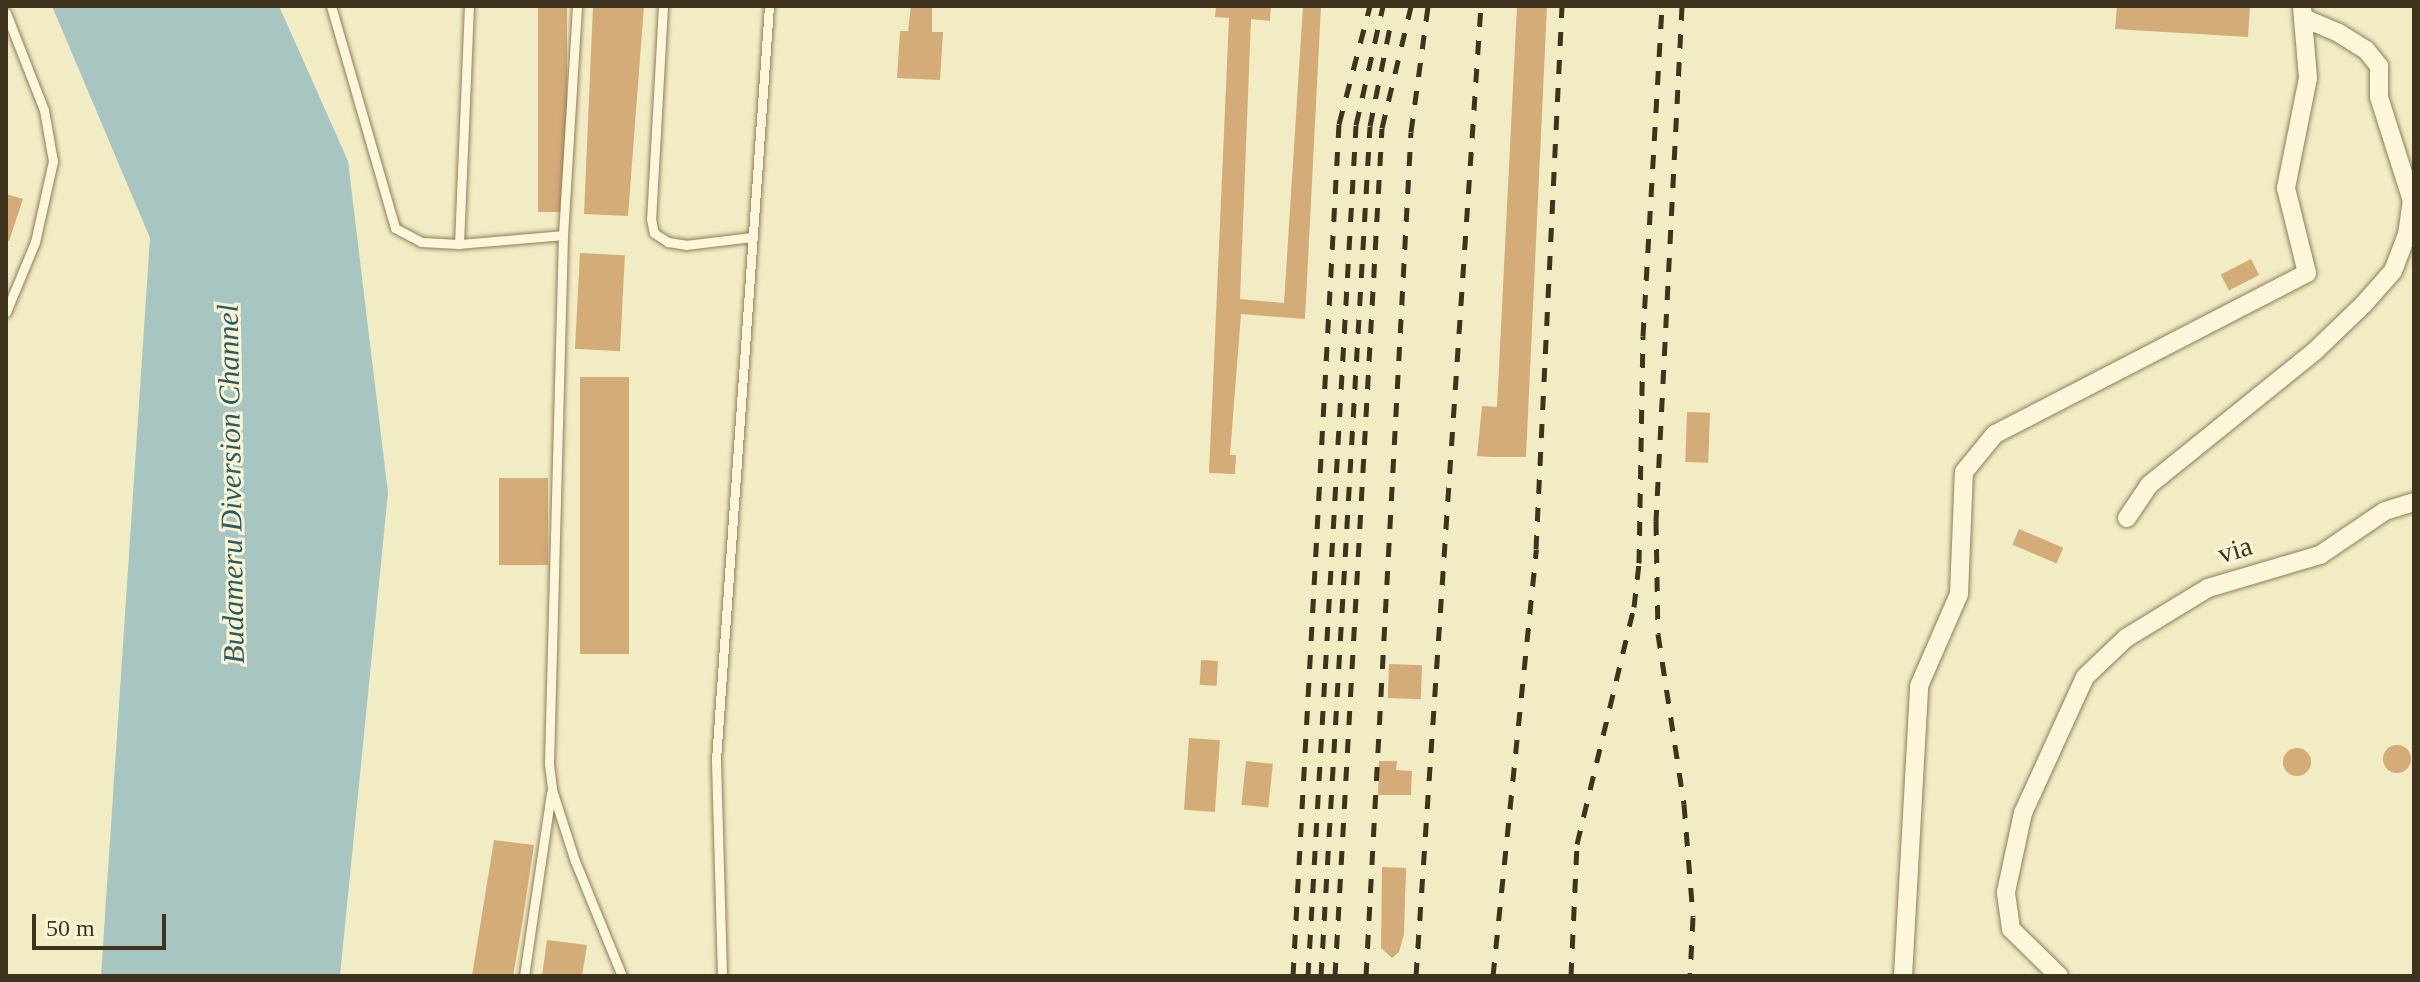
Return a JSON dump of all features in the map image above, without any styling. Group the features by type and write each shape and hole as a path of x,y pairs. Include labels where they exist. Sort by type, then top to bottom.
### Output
{"street":[{"path":"2127,518 2149,485 2315,351 2363,305 2393,271 2407,235 2412,201 2379,97 2379,66 2339,33 2302,12"},
{"path":"1903,976 1919,686 1959,594 1964,472 1995,434 2307,273 2286,188 2308,78 2302,12"},
{"name":"via","path":"2059,976 2011,929 2006,892 2023,813 2085,677 2126,638 2208,588 2320,555 2385,511 2414,502"}],"lane":[{"path":"331,6 395,228 421,242 459,244 563,235"},
{"path":"459,244 469,6"},
{"path":"524,976 552,790 563,235 577,6"},
{"path":"663,6 651,219 654,233 668,242 686,245 752,237"},
{"path":"722,976 716,760 769,6"},
{"path":"6,13 44,110 53,161 44,215 6,312"},
{"path":"552,790 622,976"}],"water":[{"name":"Budameru Diversion Channel","path":"52,6 279,6 348,161 388,493 340,976 101,976 150,238"}],"building":[{"path":"538,6 567,6 567,212 538,212"},
{"path":"593,6 644,6 628,216 584,214"},
{"path":"911,6 932,7 932,32 943,32 940,80 897,78 900,31 908,31"},
{"path":"1216,6 1271,6 1270,21 1251,19 1240,299 1284,303 1303,6 1321,6 1305,319 1241,314 1230,455 1236,455 1235,474 1209,473 1229,18 1215,17"},
{"path":"1517,6 1547,6 1526,457 1477,456 1482,406 1497,407"},
{"path":"2117,6 2250,6 2248,37 2115,29"},
{"path":"6,194 23,199 9,241 6,241"},
{"path":"580,253 625,255 620,351 575,349"},
{"path":"2251,259 2259,275 2229,290 2221,274"},
{"path":"580,377 629,377 629,654 580,654"},
{"path":"1687,412 1710,413 1708,463 1685,462"},
{"path":"499,478 548,478 548,565 499,565"},
{"path":"2019,529 2063,548 2057,563 2012,545"},
{"path":"1201,660 1218,661 1217,686 1200,685"},
{"path":"1389,664 1422,665 1421,699 1388,698"},
{"path":"1189,738 1220,740 1215,812 1184,810"},
{"path":"2397,745 2407,749 2411,759 2407,769 2397,773 2387,769 2383,759 2387,749"},
{"path":"2297,748 2307,752 2311,762 2307,772 2297,776 2287,772 2283,762 2287,752"},
{"path":"1246,761 1273,764 1268,808 1241,805"},
{"path":"1379,761 1397,761 1396,770 1412,771 1411,795 1378,795"},
{"path":"494,840 534,845 522,924 513,976 472,976"},
{"path":"1382,867 1406,868 1404,934 1399,952 1392,958 1381,948"},
{"path":"547,940 587,945 582,976 542,976"}],"railway":[{"path":"1293,976 1339,124 1370,6"},
{"path":"1308,976 1356,125 1383,6"},
{"path":"1335,976 1382,128 1411,6"},
{"path":"1366,976 1411,132 1428,6"},
{"path":"1416,976 1481,6"},
{"path":"1493,976 1536,549 1562,6"},
{"path":"1571,976 1577,844 1634,607 1639,563 1643,336 1662,6"},
{"path":"1682,6 1656,521 1658,634 1684,804 1693,917 1690,976"},
{"path":"1321,976 1370,126 1390,27"}]}
